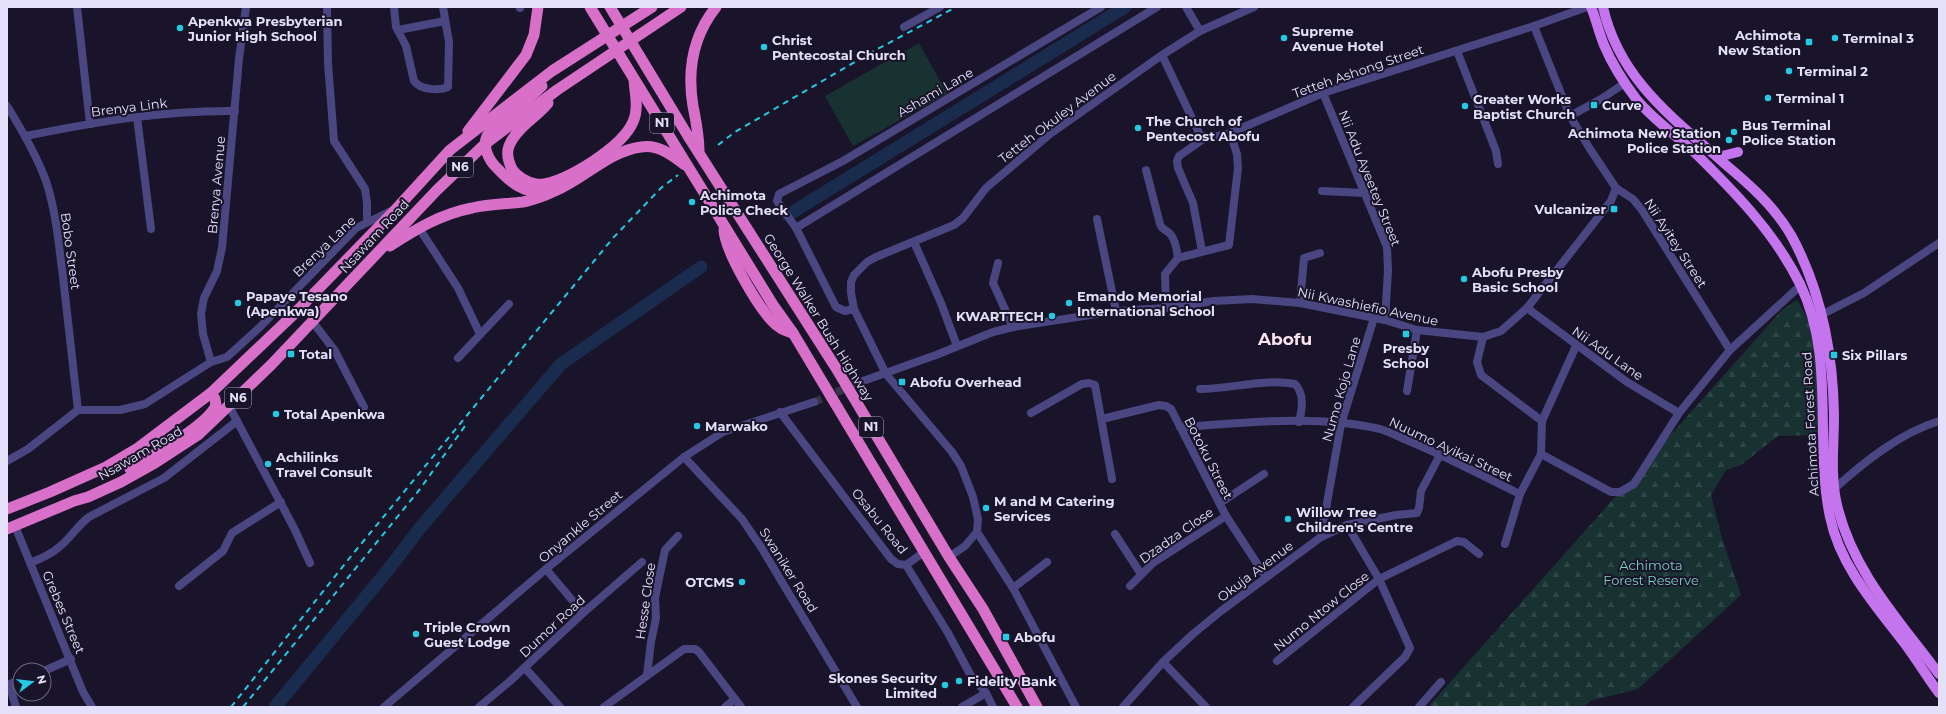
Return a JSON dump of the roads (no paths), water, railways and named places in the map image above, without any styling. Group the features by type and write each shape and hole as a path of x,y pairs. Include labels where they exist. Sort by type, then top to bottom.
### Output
{"highway":[{"path":"464,138 475,120 504,85 526,55 534,35 538,7"},
{"name":"N1","path":"590,7 632,73 723,224 727,245 753,294 771,320 781,329 793,333 1017,707"},
{"name":"George Walker Bush Highway","path":"610,7 699,152 836,368 948,557 983,610 1037,707"},
{"name":"Nsawam Road","path":"7,509 106,467 148,440 211,393 275,333 397,208 441,160 464,138 552,71 652,7"},
{"name":"Nsawam Road","path":"11,528 74,501 95,494 155,463 198,435 229,406 312,321 437,190 485,144 557,90 681,7"},
{"path":"699,152 699,136 691,89 692,58 703,26 716,7"},
{"path":"546,195 524,190 505,177 490,159 485,144 490,132 538,91 552,71"},
{"path":"557,90 544,108 517,134 510,144 507,152 508,160 514,171 522,178 533,183 543,184 555,180 588,164 613,146 626,133 633,123 636,110 632,73"},
{"path":"374,257 437,218 472,208 525,202 546,195 570,184 620,153 642,146 657,147 671,154 690,169"},
{"path":"74,501 150,457 199,424 214,411 216,405 215,399 211,393"}],"main road":[{"name":"Achimota Forest Road","path":"1591,7 1603,43 1625,83 1646,110 1693,152 1742,202 1778,246 1801,285 1811,316 1822,372 1824,479 1830,520 1835,534 1862,589 1906,646 1939,693"},
{"name":"Achimota Forest Road","path":"1604,7 1617,47 1637,80 1669,114 1760,194 1785,226 1807,269 1821,314 1832,365 1832,469 1834,489 1847,535 1863,571 1884,602 1939,674"},
{"path":"1718,157 1738,152"}],"street":[{"path":"77,7 90,124"},
{"name":"Brenya Avenue","path":"211,362 203,334 201,314 204,298 217,271 222,248 246,7"},
{"name":"Brenya Lane","path":"78,410 120,410 146,404 211,362 220,360 232,353 356,228 367,222 365,189 334,141 327,7"},
{"path":"394,7 395,21 406,46 414,81 417,85 426,88 445,88 448,87 449,42 443,7"},
{"path":"904,27 940,7"},
{"name":"Ashami Lane","path":"796,228 777,201 779,194 843,161 1101,7"},
{"path":"854,309 845,311 836,307 796,228 1157,7"},
{"path":"1186,7 1200,31"},
{"name":"Tetteh Okuley Avenue","path":"977,532 978,519 973,497 961,466 952,452 886,374 854,309 851,293 851,282 859,269 876,257 954,225 963,218 986,188 1009,167 1050,134 1162,55 1200,31 1254,7"},
{"name":"Tetteh Ashong Street","path":"1205,138 1230,132 1323,93 1534,26 1587,7"},
{"path":"398,30 445,21"},
{"name":"Nii Ayitey Street","path":"1534,26 1570,116 1616,188 1633,199 1642,210 1730,350"},
{"path":"1457,51 1496,151 1498,164"},
{"path":"1162,55 1200,135 1205,138 1180,156 1177,161 1178,168 1193,203 1202,251"},
{"path":"1570,116 1601,99 1625,83"},
{"name":"Nii Adu Ayeetey Street","path":"1323,93 1387,247 1388,270 1385,320"},
{"name":"Bobo Street","path":"7,106 26,136 46,183 52,207 59,250 78,410"},
{"name":"Brenya Link","path":"26,136 137,117 192,112 235,111"},
{"path":"137,117 151,228"},
{"path":"1166,308 1165,274 1178,258 1229,245 1238,168 1237,154 1230,132"},
{"path":"1146,170 1160,224 1163,230 1169,233 1173,238 1178,258"},
{"name":"Nii Kwashiefio Avenue","path":"862,381 886,374 993,332 1013,327 1116,311 1166,308 1214,301 1252,299 1300,303 1385,320 1417,330 1483,337 1501,331 1527,308 1611,202 1616,188"},
{"path":"1322,191 1365,193"},
{"path":"367,222 397,208"},
{"path":"1097,218 1116,311"},
{"path":"419,228 458,288 480,334"},
{"path":"914,242 941,303 957,346"},
{"path":"1821,314 1864,293 1939,243"},
{"path":"1300,303 1304,258 1320,253"},
{"path":"998,263 993,282 1013,327"},
{"path":"1542,454 1611,492 1616,493 1627,488 1636,481 1679,413 1730,350 1801,285"},
{"path":"458,358 509,304"},
{"name":"Nii Adu Lane","path":"1527,308 1576,346 1627,382 1679,413"},
{"name":"Numo Kojo Lane","path":"1321,537 1341,424 1374,318"},
{"path":"312,321 335,351 364,407"},
{"path":"1407,391 1417,330"},
{"path":"1483,337 1477,362 1481,376 1542,421"},
{"path":"1505,544 1520,494 1542,454 1542,421 1576,346"},
{"path":"1031,413 1082,384 1089,383 1094,385 1096,388 1102,419 1112,480"},
{"path":"1200,389 1220,389 1256,384 1295,384 1298,387 1302,408 1299,422"},
{"name":"Onyankle Street","path":"384,707 546,569 684,457 723,432 814,402"},
{"name":"Botoku Street","path":"1102,419 1159,405 1166,406 1171,409 1226,516 1266,577"},
{"path":"229,406 281,502 310,564"},
{"path":"7,461 28,449 78,410"},
{"name":"Osabu Road","path":"780,412 891,559 898,564 906,566 948,633 970,674 986,693 994,707"},
{"path":"30,563 49,555 58,548 78,525 89,517 164,478 237,421"},
{"path":"1834,489 1854,471 1880,452 1925,425 1939,421"},
{"name":"Nuumo Ayikai Street","path":"1180,427 1259,422 1299,422 1341,424 1380,430 1440,455 1520,494"},
{"name":"Okuja Avenue","path":"1123,707 1163,662 1193,634 1266,577 1321,537 1348,525 1396,515 1417,513 1421,492 1440,455"},
{"name":"Swaniker Road","path":"684,457 742,519 761,547 857,707"},
{"path":"1220,503 1264,474"},
{"path":"179,586 223,551 232,533 281,502"},
{"name":"Dzadza Close","path":"1130,586 1153,563 1226,516"},
{"path":"1348,525 1379,579 1410,648 1405,657 1353,707"},
{"name":"Grebes Street","path":"11,528 30,563 71,659 83,692 92,707"},
{"path":"948,557 965,546 977,532 1013,588 1076,707"},
{"name":"Dzadza Close","path":"1115,534 1141,574"},
{"name":"Hesse Close","path":"647,675 656,618 655,598 665,550 678,536"},
{"name":"Numo Ntow Close","path":"1277,662 1379,579 1457,541 1464,542 1479,554"},
{"path":"906,566 924,552"},
{"name":"Dumor Road","path":"479,707 525,668 583,613 642,562"},
{"path":"1013,588 1047,562"},
{"path":"546,569 583,613"},
{"path":"604,707 684,649 695,649 699,652 741,707"},
{"path":"52,667 71,659"},
{"path":"1163,662 1206,707"},
{"path":"525,668 560,707"},
{"path":"1419,707 1441,682"},
{"path":"8,684 16,707"},
{"path":"962,707 986,693"},
{"path":"725,707 736,699"}],"waterway":[{"path":"788,215 1125,7"},
{"path":"275,707 388,570 420,528 561,364 701,267"}],"tunnel":[{"path":"814,402 863,381"}],"railway":[{"path":"718,145 735,132 872,52 956,7"},
{"path":"231,707 352,555 613,238 661,188 678,175"},
{"path":"243,707 420,489 465,426"}],"place":[{"name":"Apenkwa Presbyterian Junior High School","path":"180,28"},
{"name":"Supreme Avenue Hotel","path":"1284,38"},
{"name":"Terminal 3","path":"1835,38"},
{"name":"Achimota New Station","path":"1809,42"},
{"name":"Christ Pentecostal Church","path":"764,47"},
{"name":"Terminal 2","path":"1789,71"},
{"name":"Terminal 1","path":"1768,98"},
{"name":"Curve","path":"1594,105"},
{"name":"Greater Works Baptist Church","path":"1465,106"},
{"name":"The Church of Pentecost Abofu","path":"1138,128"},
{"name":"Bus Terminal Police Station","path":"1734,132"},
{"name":"Achimota New Station Police Station","path":"1729,140"},
{"name":"Achimota Police Check","path":"692,202"},
{"name":"Vulcanizer","path":"1614,209"},
{"name":"Abofu Presby Basic School","path":"1464,279"},
{"name":"Papaye Tesano (Apenkwa)","path":"238,303"},
{"name":"Emando Memorial International School","path":"1069,303"},
{"name":"KWARTTECH","path":"1052,316"},
{"name":"Presby School","path":"1406,334"},
{"name":"Total","path":"291,354"},
{"name":"Six Pillars","path":"1834,355"},
{"name":"Abofu Overhead","path":"902,382"},
{"name":"Total Apenkwa","path":"276,414"},
{"name":"Marwako","path":"697,426"},
{"name":"Achilinks Travel Consult","path":"268,464"},
{"name":"M and M Catering Services","path":"986,508"},
{"name":"Willow Tree Children's Centre","path":"1288,519"},
{"name":"OTCMS","path":"742,582"},
{"name":"Triple Crown Guest Lodge","path":"416,634"},
{"name":"Abofu","path":"1006,637"},
{"name":"Fidelity Bank","path":"959,681"},
{"name":"Skones Security Limited","path":"945,685"}],"district":[{"name":"Abofu","path":"1285,339"}],"park label":[{"name":"Achimota Forest Reserve","path":"1651,572"}]}
